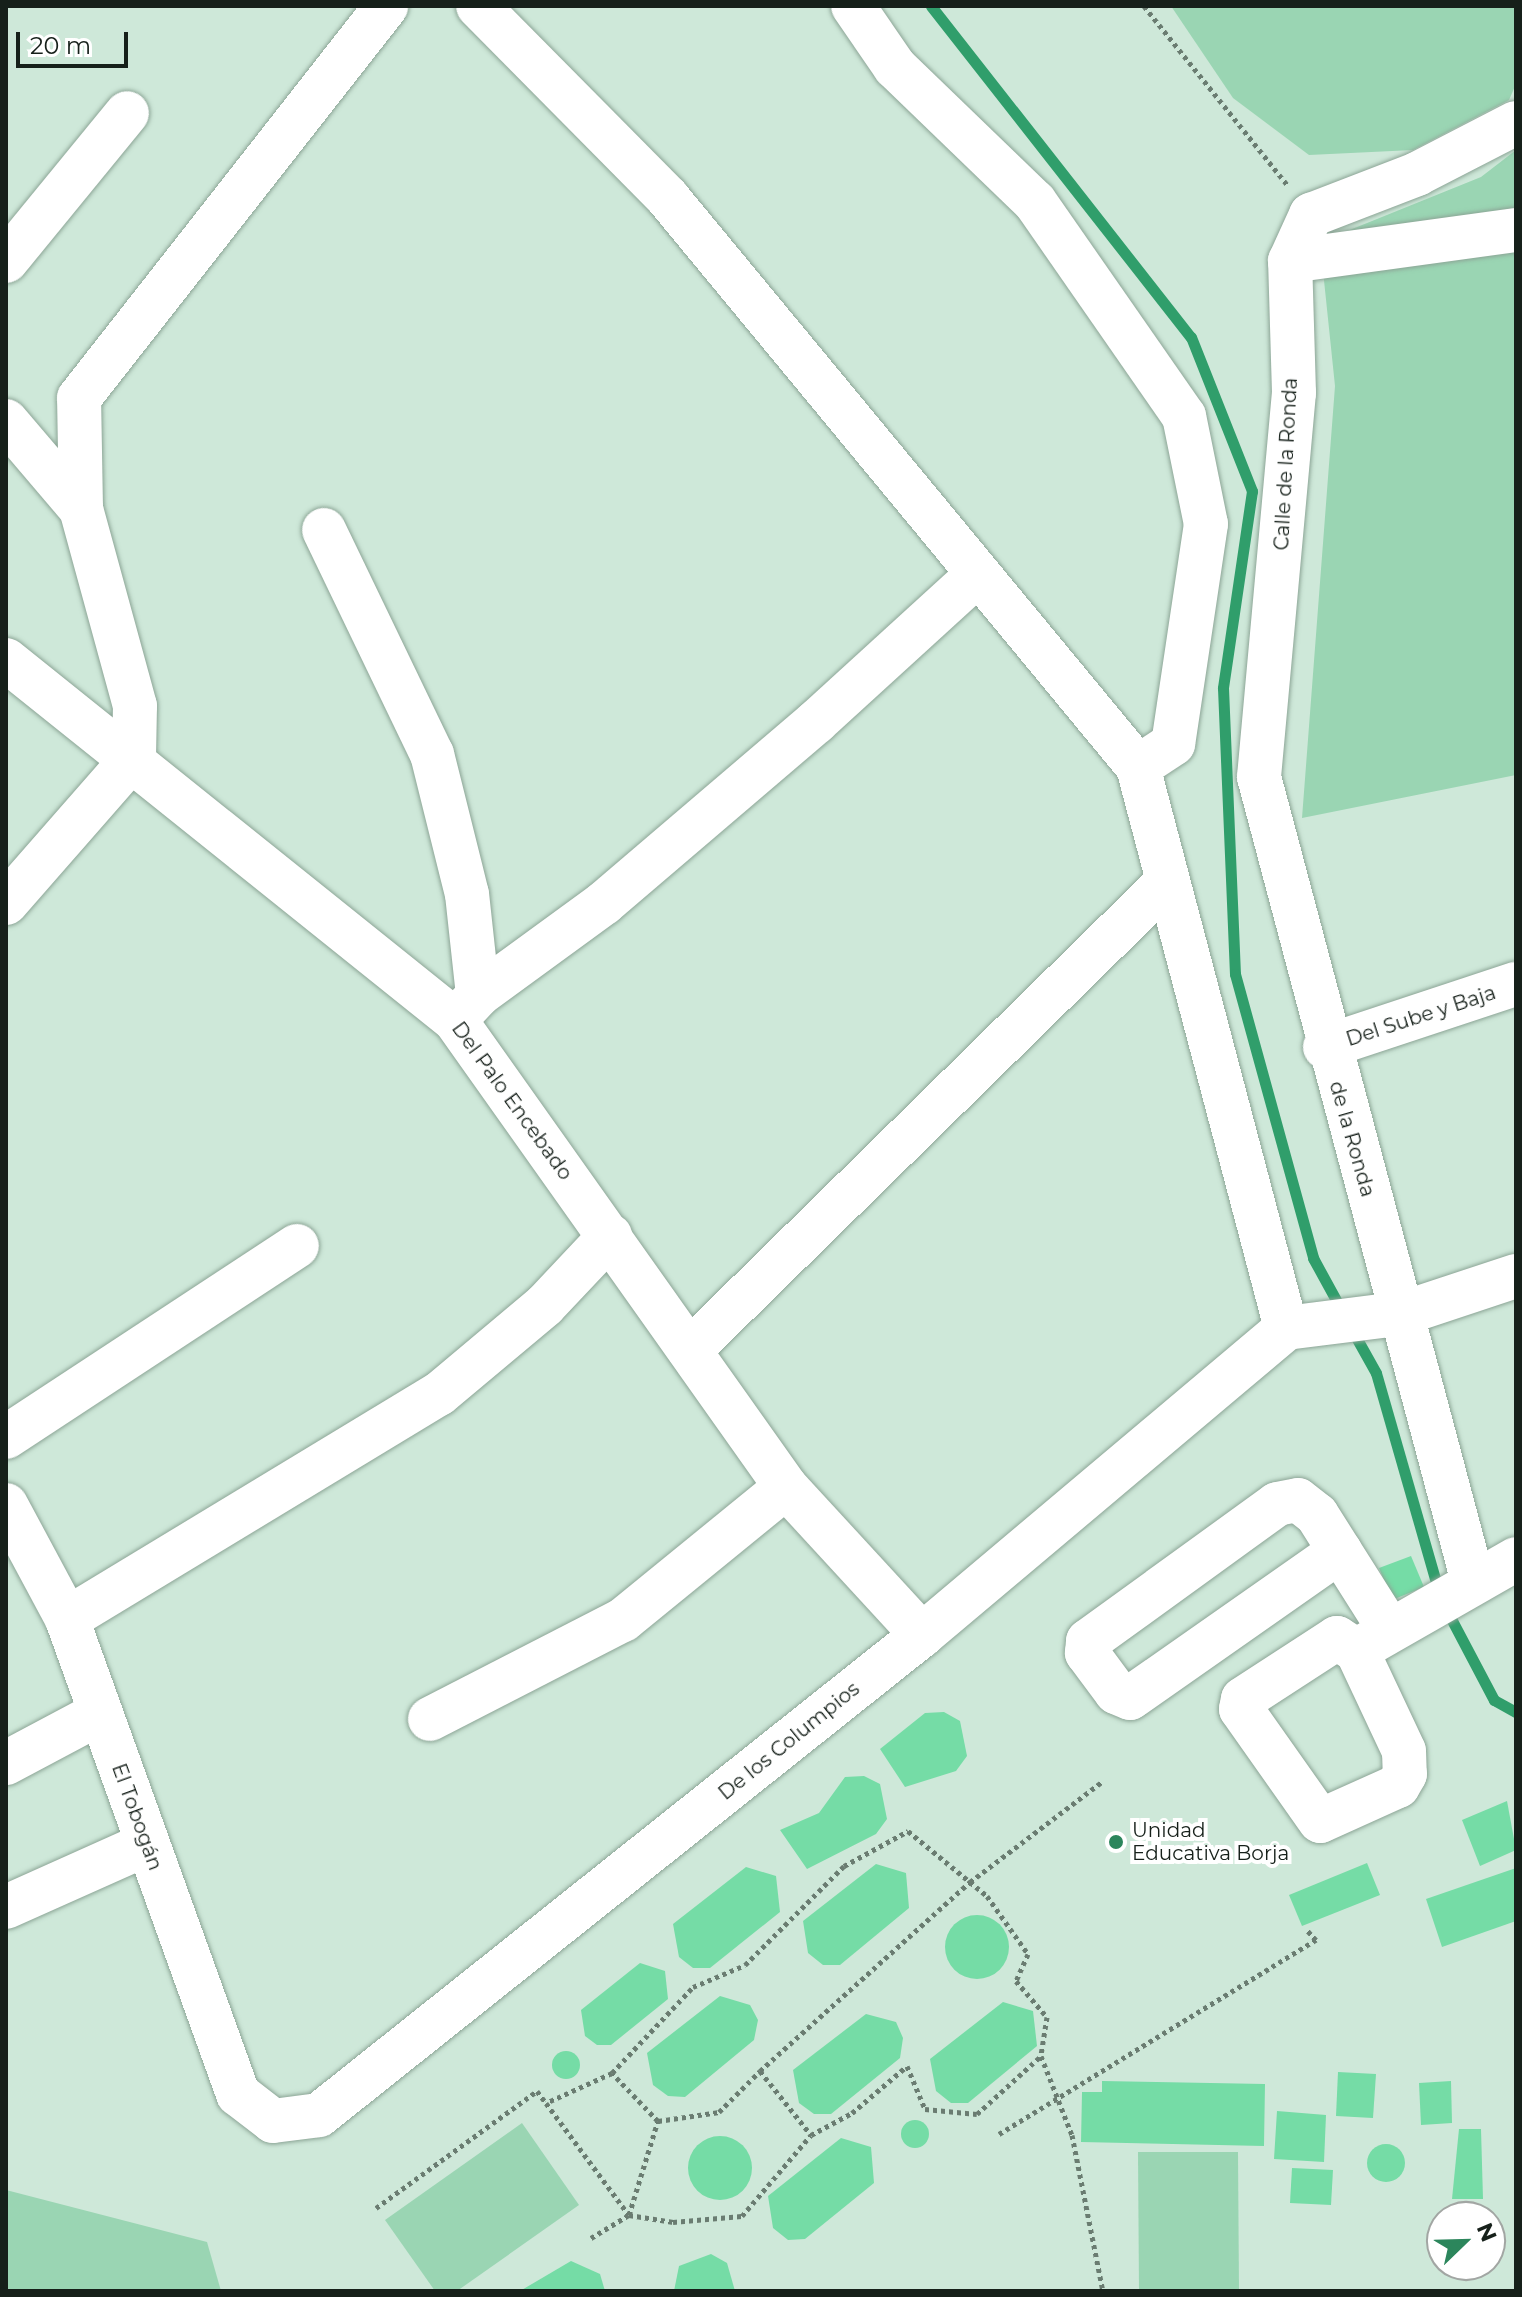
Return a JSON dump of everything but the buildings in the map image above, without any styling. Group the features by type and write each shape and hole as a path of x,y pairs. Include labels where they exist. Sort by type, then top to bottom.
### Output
{"street":[{"path":"6,903 134,757 135,706 81,509 79,398 386,6"},
{"path":"478,6 667,197 1138,767 1164,885 1300,1327 1390,1314 1516,1276"},
{"path":"853,6 895,67 1035,202 1184,416 1200,471 1204,539 1173,744 1138,767"},
{"path":"6,261 127,113"},
{"path":"1311,215 1417,174 1516,123"},
{"name":"Calle de la Ronda","path":"1269,697 1294,393 1290,261 1311,215"},
{"path":"1290,261 1516,230"},
{"path":"6,421 81,509"},
{"path":"324,530 432,754 467,894 466,1008"},
{"path":"466,1008 604,903 978,574"},
{"name":"Del Palo Encebado","path":"6,660 466,1008 610,1236 786,1487 922,1635"},
{"name":"de la Ronda","path":"1269,697 1259,777 1390,1314 1452,1592"},
{"path":"690,1350 1164,885"},
{"name":"Del Sube y Baja","path":"1325,1047 1516,984"},
{"path":"67,1619 439,1394 545,1305 610,1236"},
{"path":"6,1437 297,1246"},
{"name":"De los Columpios","path":"273,2121 319,2115 922,1635 1300,1327"},
{"path":"430,1719 623,1620 786,1487"},
{"path":"1340,1551 1130,1698 1116,1692 1087,1653 1088,1641 1277,1504 1298,1500 1340,1551 1373,1640 1452,1592 1516,1559"},
{"name":"El Tobogán","path":"7,1513 67,1619 238,2094 273,2121"},
{"path":"6,1763 100,1713"},
{"path":"6,1907 147,1844"}],"path":[{"path":"1144,6 1311,215"},
{"path":"658,2121 719,2112 760,2071 970,1882 1103,1781"},
{"path":"546,2103 612,2073 693,1987 745,1965 844,1866 908,1831 970,1882 1028,1954 1016,1981 1047,2017 1041,2056 1059,2095 1103,2291"},
{"path":"999,2134 1316,1940 1306,1929"},
{"path":"591,2238 629,2215 673,2222 742,2216 811,2135 852,2113 907,2066 925,2109 977,2114 1041,2056"},
{"path":"760,2071 811,2135"},
{"path":"612,2073 658,2121"},
{"path":"376,2208 537,2091 629,2215"},
{"path":"629,2215 658,2121"}],"green space":[{"path":"1171,6 1516,6 1516,84 1509,100 1413,150 1309,155 1233,98"},
{"path":"1516,150 1516,775 1302,818 1335,386 1320,242 1481,177"},
{"path":"522,2123 579,2205 457,2291 435,2291 385,2220"},
{"path":"1138,2152 1238,2152 1239,2291 1139,2291"},
{"path":"6,2190 207,2242 221,2291 6,2291"}],"waterway":[{"path":"931,6 1191,337 1252,491 1223,688 1235,974 1313,1258 1342,1311"},
{"path":"1352,1330 1376,1373 1439,1593"},
{"path":"1446,1609 1494,1700 1516,1712"}],"place":[{"name":"Unidad Educativa Borja","path":"1116,1842"}]}
